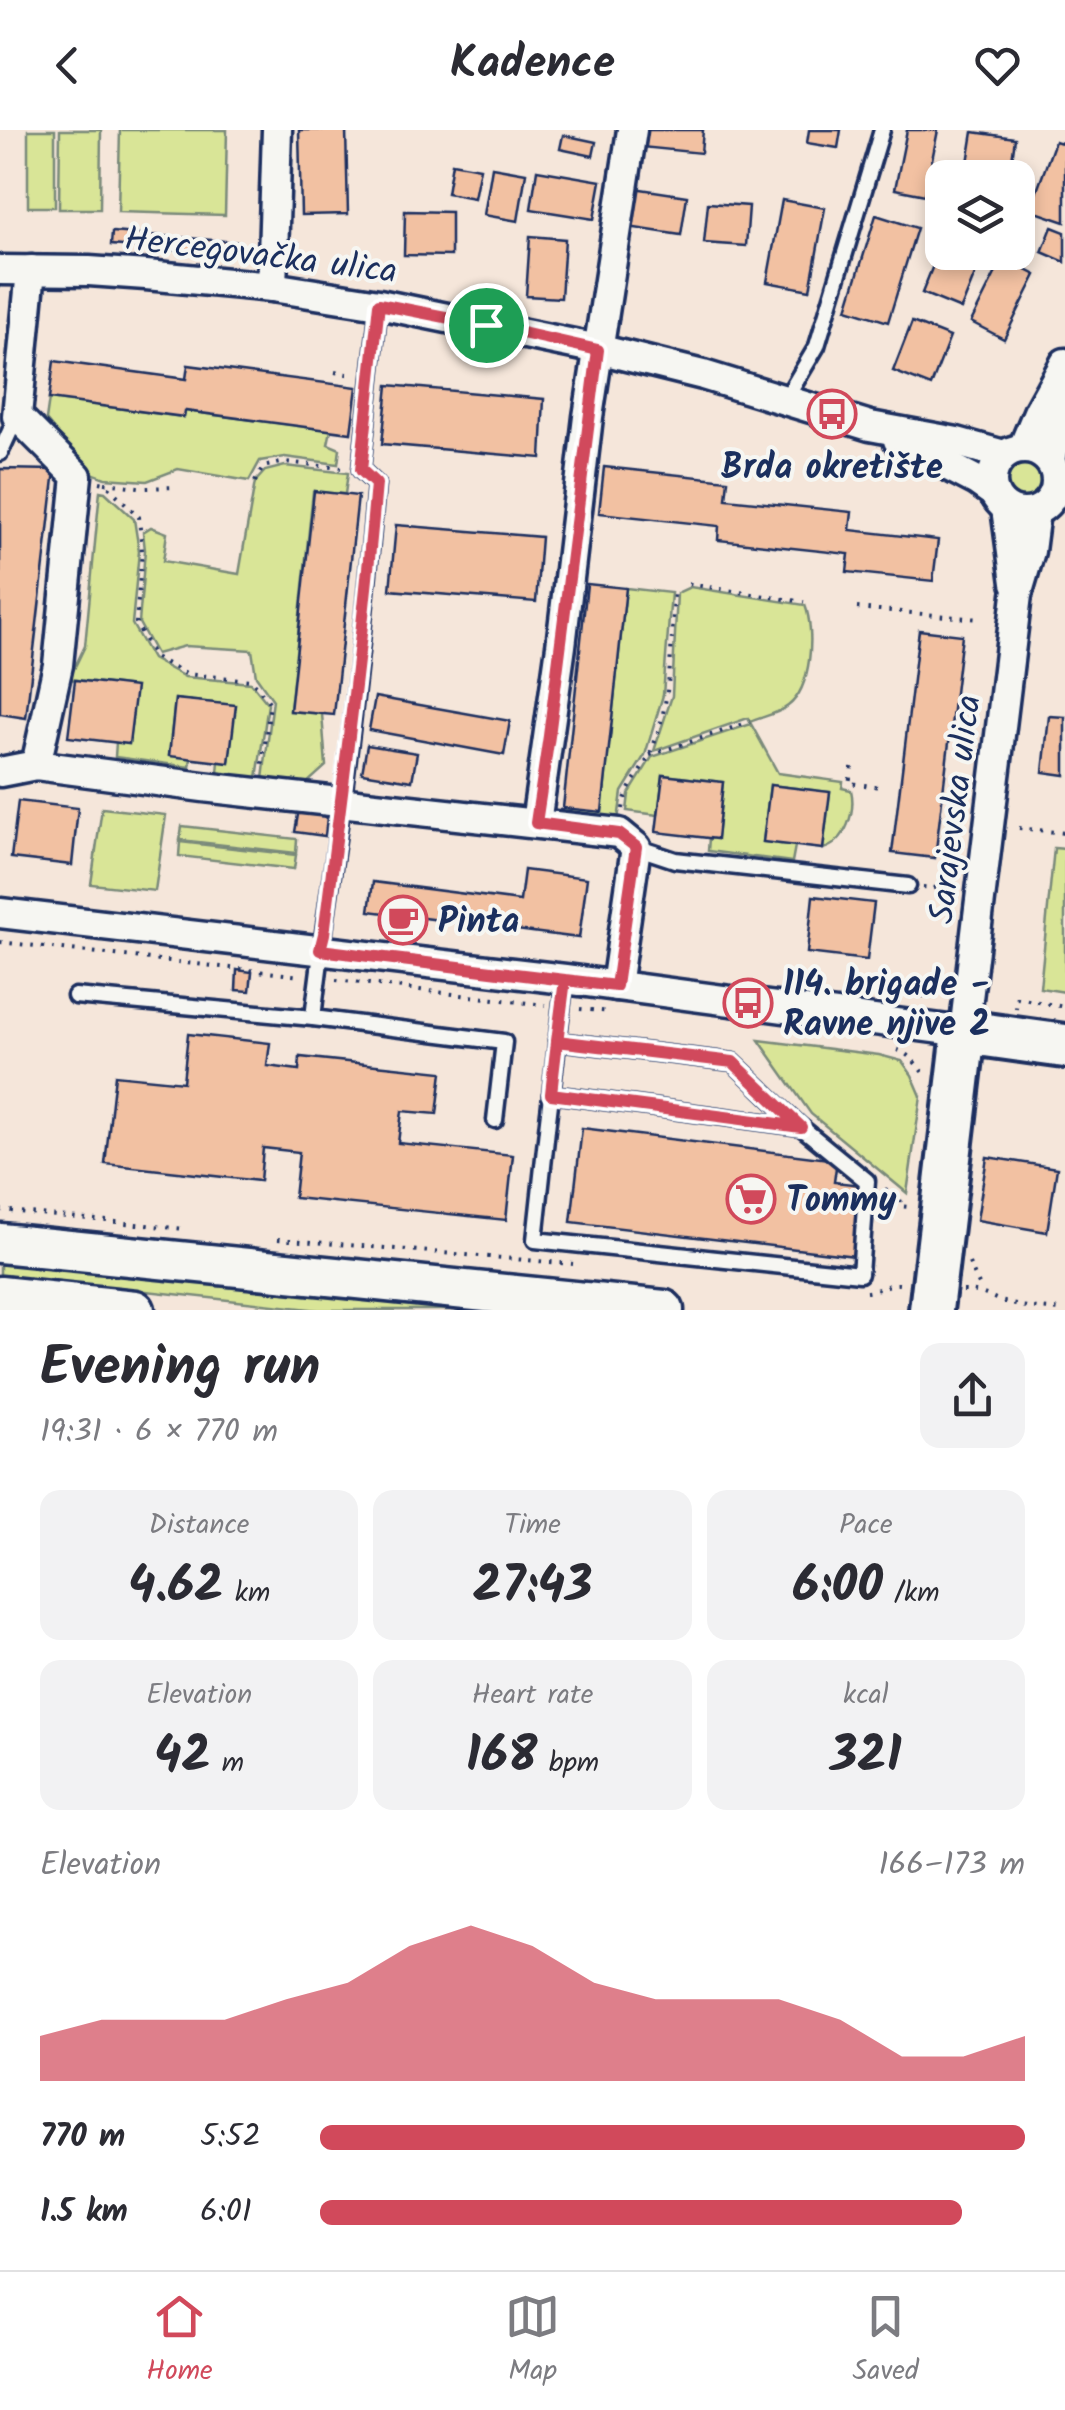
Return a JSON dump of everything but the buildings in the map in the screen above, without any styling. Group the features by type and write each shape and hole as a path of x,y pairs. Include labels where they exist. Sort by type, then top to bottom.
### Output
{"main road":[{"path":"930,1310 964,1032 1065,1046"},
{"path":"0,1242 664,1310"},
{"path":"0,1296 136,1310"}],"street":[{"path":"272,287 277,130"},
{"path":"536,823 588,417 632,130"},
{"name":"Hercegovačka ulica","path":"0,270 89,271 272,287 379,304 703,375 870,426 1013,452"},
{"path":"31,270 17,416 78,476 58,665 36,765"},
{"path":"1065,363 1013,452 994,468 991,483 1000,501 1015,512 1050,505 1055,492 1065,383"},
{"name":"Hercegovačka ulica","path":"870,426 977,481 1000,501"},
{"path":"1013,452 1043,454 1057,469"},
{"name":"Sarajevska ulica","path":"1000,501 1017,595"},
{"name":"Sarajevska ulica","path":"964,1032 1017,595 1050,505"},
{"path":"0,772 36,765 536,823 627,840 616,986"},
{"path":"0,913 616,986 964,1032"}],"lane":[{"path":"785,400 817,346 882,130"},
{"path":"313,1018 367,589 376,484 361,470 379,304"},
{"path":"0,453 17,416"},
{"path":"627,840 676,860 908,886"},
{"path":"557,1041 733,1062 801,1127 867,1181 860,1274 535,1240 557,1041 565,980"},
{"path":"75,996 313,1018 504,1042 495,1120"},
{"path":"551,1094 801,1127"}],"path":[{"path":"256,482 263,467 285,462 361,470"},
{"path":"78,476 146,488 175,487"},
{"path":"105,483 139,517 142,551 136,623 154,657 186,674 252,680 270,703 258,792"},
{"path":"689,584 804,602"},
{"path":"627,840 625,792 650,755 668,695 674,593"},
{"path":"857,608 979,619"},
{"path":"650,755 750,722"},
{"path":"852,767 849,783 880,787"},
{"path":"1019,828 1065,834"},
{"path":"1015,1014 1017,998 1065,1007"},
{"path":"915,1062 916,1053"},
{"path":"900,1196 900,1206 920,1209"}],"green space":[{"path":"28,130 55,130 55,207 28,207"},
{"path":"60,130 101,130 100,209 59,209"},
{"path":"120,130 227,130 225,215 118,212"},
{"path":"49,399 183,417 185,411 331,430 328,444 340,449 338,464 285,457 260,461 249,481 178,469 147,481 105,478 89,472 46,420"},
{"path":"1024,458 1039,465 1046,480 1039,495 1024,502 1009,495 1002,480 1009,465"},
{"path":"285,466 348,473 345,494 313,492 290,710 322,714 326,766 305,785 263,779 273,700 256,676 252,650 185,646 156,654 139,623 143,532 151,527 167,533 163,561 239,574 255,482 265,471"},
{"path":"100,491 134,519 139,551 132,624 152,659 185,677 251,683 268,704 257,778 218,773 219,761 229,762 235,705 175,699 169,755 191,758 190,767 115,757 116,742 129,743 135,687 69,679 85,646"},
{"path":"690,587 805,605 810,629 807,673 796,698 779,711 654,751 672,696 677,593"},
{"path":"626,588 671,593 663,695 645,755 622,792 618,820 562,815 563,808 602,811"},
{"path":"751,724 778,773 843,782 842,788 851,790 847,825 831,846 823,849 830,792 770,785 763,842 795,846 792,862 708,851 709,838 717,838 723,782 663,775 658,815 627,811 629,794 652,757"},
{"path":"102,808 166,815 155,891 91,884"},
{"path":"182,826 297,839 296,853 180,840"},
{"path":"180,842 296,855 294,869 179,856"},
{"path":"1054,848 1065,849 1065,992 1040,988"},
{"path":"759,1040 902,1061 921,1096 907,1193 811,1114"},
{"path":"0,1264 165,1276 468,1310 319,1310 0,1275"}],"place":[{"name":"Brda okretište","path":"832,414"},
{"name":"Pinta","path":"403,920"},
{"name":"114. brigade - Ravne njive 2","path":"748,1003"},
{"name":"Tommy","path":"751,1199"}],"route":[{"path":"486,325 379,304 361,470 376,484 369,570 320,950 565,980 557,1041 733,1062 801,1127 551,1094 557,1041 562,1007 565,980 616,986 636,847 619,834 536,823 598,350 486,325"}]}
